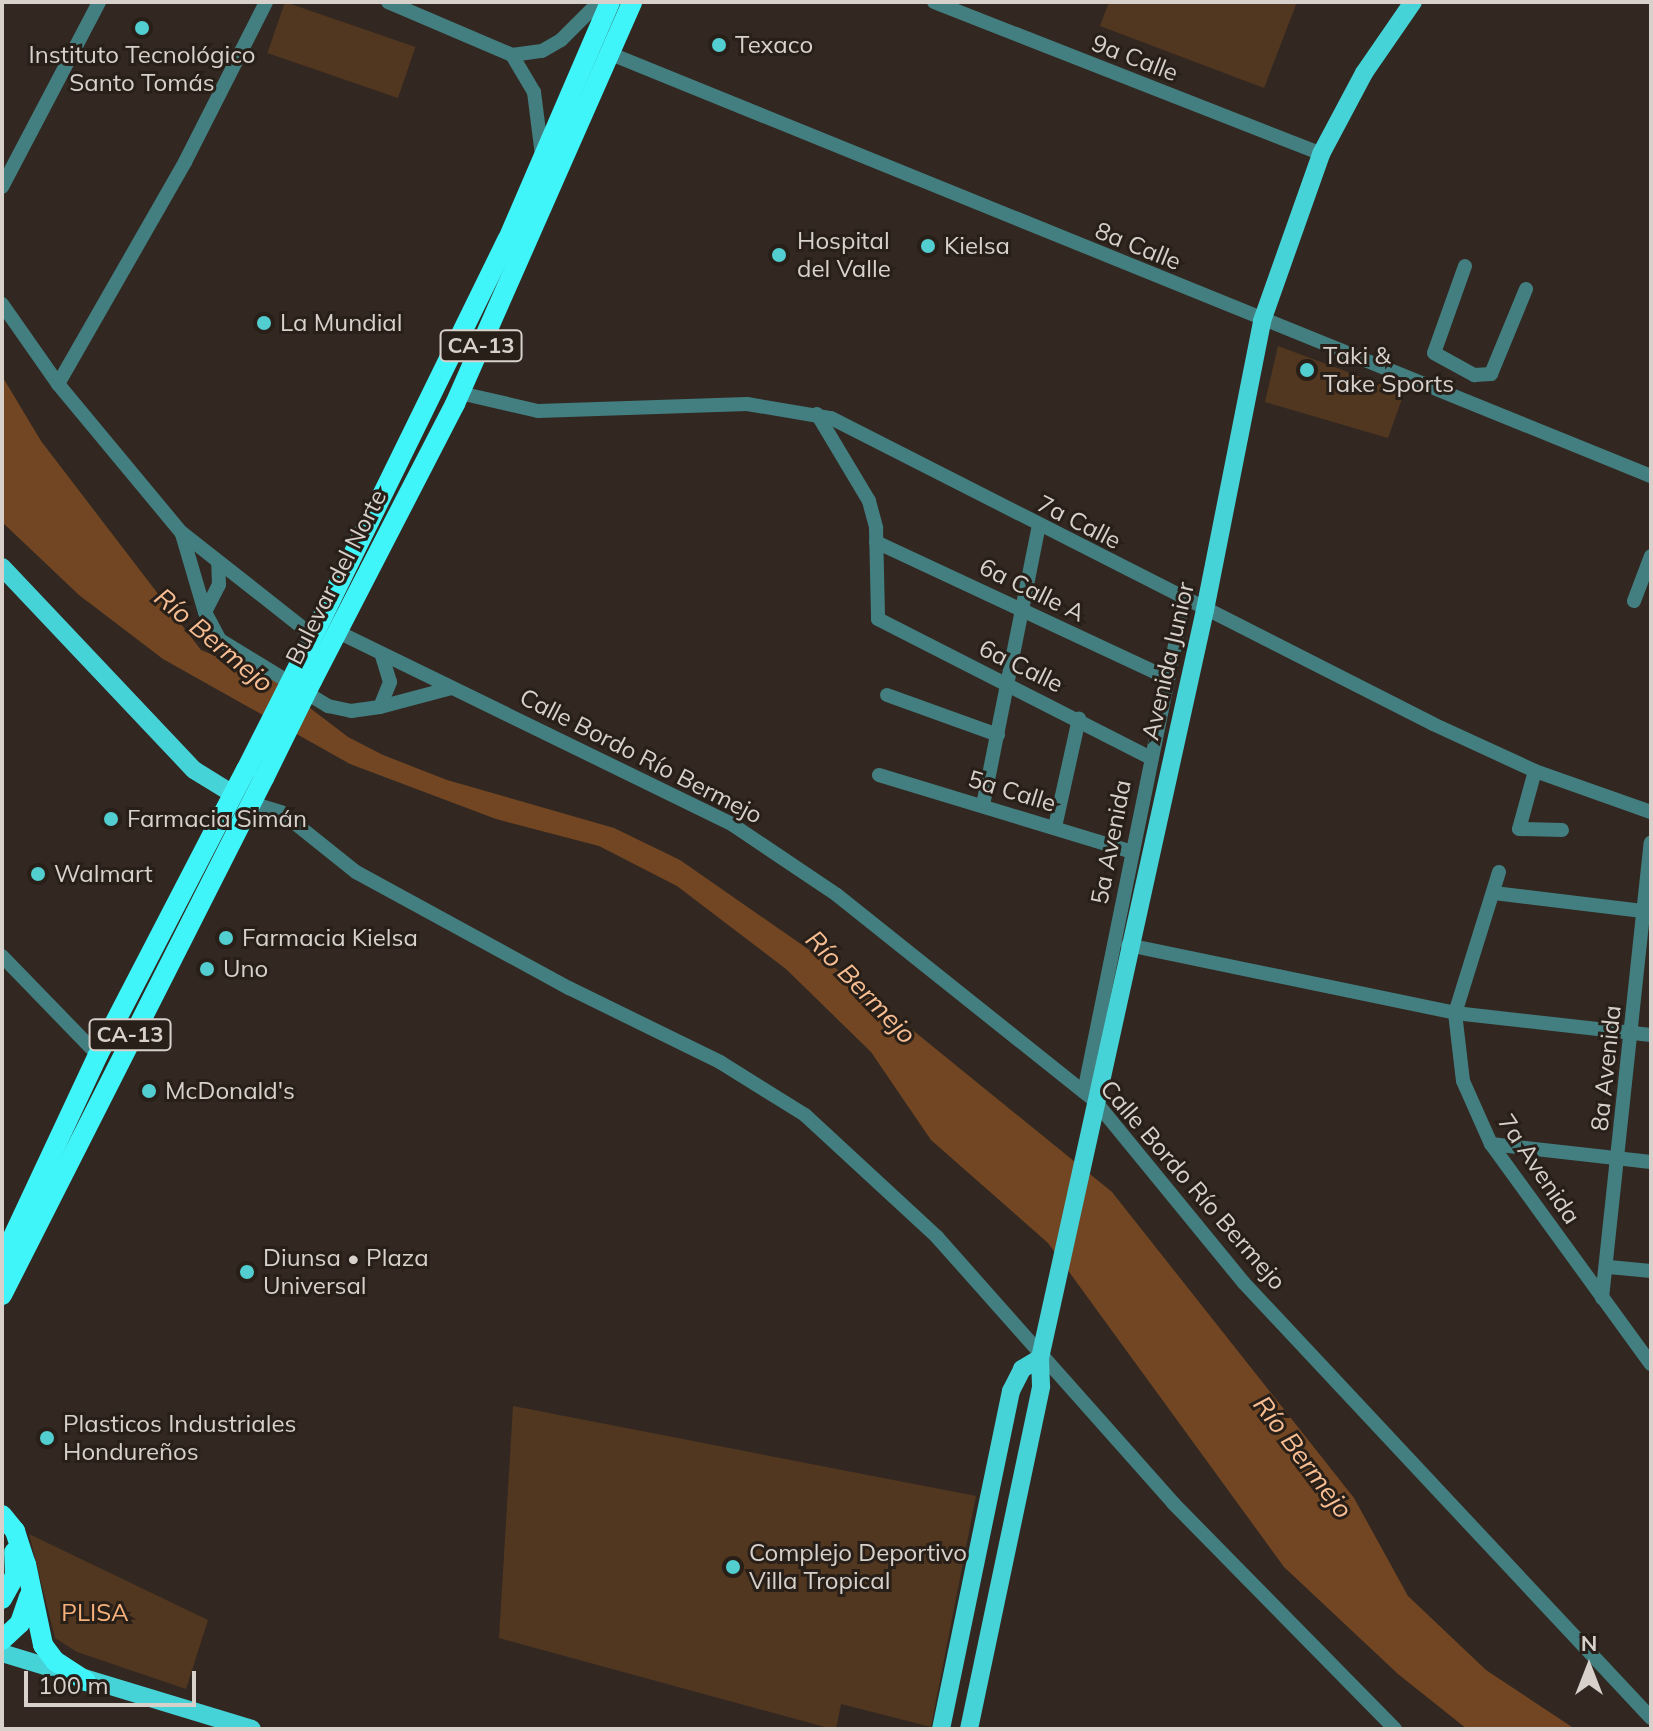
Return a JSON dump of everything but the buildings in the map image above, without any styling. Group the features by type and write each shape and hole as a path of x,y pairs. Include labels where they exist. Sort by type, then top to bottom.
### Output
{"highway":[{"name":"Bulevar del Norte","path":"303,677 313,636 542,160 610,2"},
{"name":"Bulevar del Norte","path":"2,1295 303,677 338,632 460,393 632,2"},
{"name":"Bulevar del Norte","path":"2,1260 98,1055 242,799"},
{"path":"2,1515 15,1531 26,1564 29,1597 43,1645 55,1661 86,1681"},
{"path":"2,1527 17,1560 15,1576 2,1599"},
{"path":"2,1640 20,1623 29,1597"}],"main road":[{"name":"Avenida Junior","path":"969,1729 1041,1386 1043,1349 1091,1120 1089,1097 1128,945 1205,610 1262,321 1321,154 1364,73 1413,2"},
{"path":"2,567 194,770 242,799"},
{"path":"941,1729 1011,1391 1022,1369 1043,1349"},
{"path":"2,1653 252,1729"}],"street":[{"path":"2,187 99,2"},
{"path":"58,384 185,162 266,2"},
{"path":"388,2 512,55 542,51 561,40 599,2"},
{"name":"9a Calle","path":"934,2 1321,154"},
{"name":"8a Calle","path":"611,54 1262,321 1651,476"},
{"path":"512,55 534,92 542,160"},
{"path":"1465,266 1434,346 1436,357 1449,364 1484,377 1491,374 1526,289"},
{"path":"2,304 58,384 181,532 247,589 313,636"},
{"path":"1437,391 1449,364"},
{"name":"7a Calle","path":"460,393 538,411 747,404 817,414 1184,601 1535,771 1651,812"},
{"path":"817,414 869,501 876,542"},
{"path":"983,805 1010,683 1039,526"},
{"path":"181,532 205,612 220,640 328,706 351,711 380,707 452,688"},
{"name":"6a Calle A","path":"876,542 1168,678"},
{"name":"6a Calle","path":"876,542 875,613 884,625 1010,683 1149,757"},
{"path":"1634,601 1651,556"},
{"path":"196,579 200,569 216,561"},
{"path":"205,612 216,592 216,561"},
{"path":"216,592 247,589"},
{"name":"5a Avenida","path":"1089,1097 1149,757 1184,601"},
{"name":"Calle Bordo Río Bermejo","path":"338,632 733,825 837,895 1089,1097 1244,1283 1651,1718"},
{"path":"380,707 390,682 382,655"},
{"path":"887,695 998,735"},
{"path":"1055,827 1079,719"},
{"path":"1535,771 1519,829 1562,830"},
{"name":"5a Calle","path":"879,775 1132,852"},
{"path":"242,799 281,812 356,872 569,988 720,1062 805,1115 881,1180 1043,1349 1173,1503 1395,1729"},
{"name":"8a Avenida","path":"1602,1298 1609,1267 1631,1033 1648,912 1651,843"},
{"name":"7a Avenida","path":"1499,872 1455,1013 1463,1081 1491,1144 1651,1364"},
{"path":"1494,893 1648,912"},
{"path":"1128,945 1455,1013 1651,1035"},
{"path":"2,956 98,1055"},
{"path":"1491,1144 1651,1162"},
{"path":"1609,1267 1651,1271"}],"green space":[{"path":"285,2 415,47 398,98 267,53"},
{"path":"1109,2 1297,2 1264,88 1100,26"},
{"name":"Taki & Take Sports","path":"1278,346 1404,393 1388,438 1265,402"},
{"name":"Complejo Deportivo Villa Tropical","path":"513,1406 976,1496 931,1727 841,1704 836,1729 832,1729 499,1638"},
{"name":"PLISA","path":"29,1534 208,1620 186,1689 77,1652 55,1638"}],"water":[{"name":"Río Bermejo","path":"2,376 41,441 201,650 272,679 348,737 383,755 447,780 614,828 680,860 841,972 1112,1192 1354,1498 1408,1596 1486,1670 1575,1729 1467,1729 1398,1674 1284,1567 1048,1243 931,1140 871,1052 786,969 677,886 599,846 496,819 350,764 163,659 79,595 2,522"}],"place":[{"name":"Instituto Tecnológico Santo Tomás","path":"142,28"},
{"name":"Texaco","path":"719,45"},
{"name":"Kielsa","path":"928,246"},
{"name":"Hospital del Valle","path":"779,255"},
{"name":"La Mundial","path":"264,323"},
{"name":"Taki & Take Sports","path":"1307,370"},
{"name":"Farmacia Simán","path":"111,819"},
{"name":"Walmart","path":"38,874"},
{"name":"Farmacia Kielsa","path":"226,938"},
{"name":"Uno","path":"207,969"},
{"name":"McDonald's","path":"149,1091"},
{"name":"Diunsa • Plaza Universal","path":"247,1272"},
{"name":"Plasticos Industriales Hondureños","path":"47,1438"},
{"name":"Complejo Deportivo Villa Tropical","path":"733,1567"}]}
